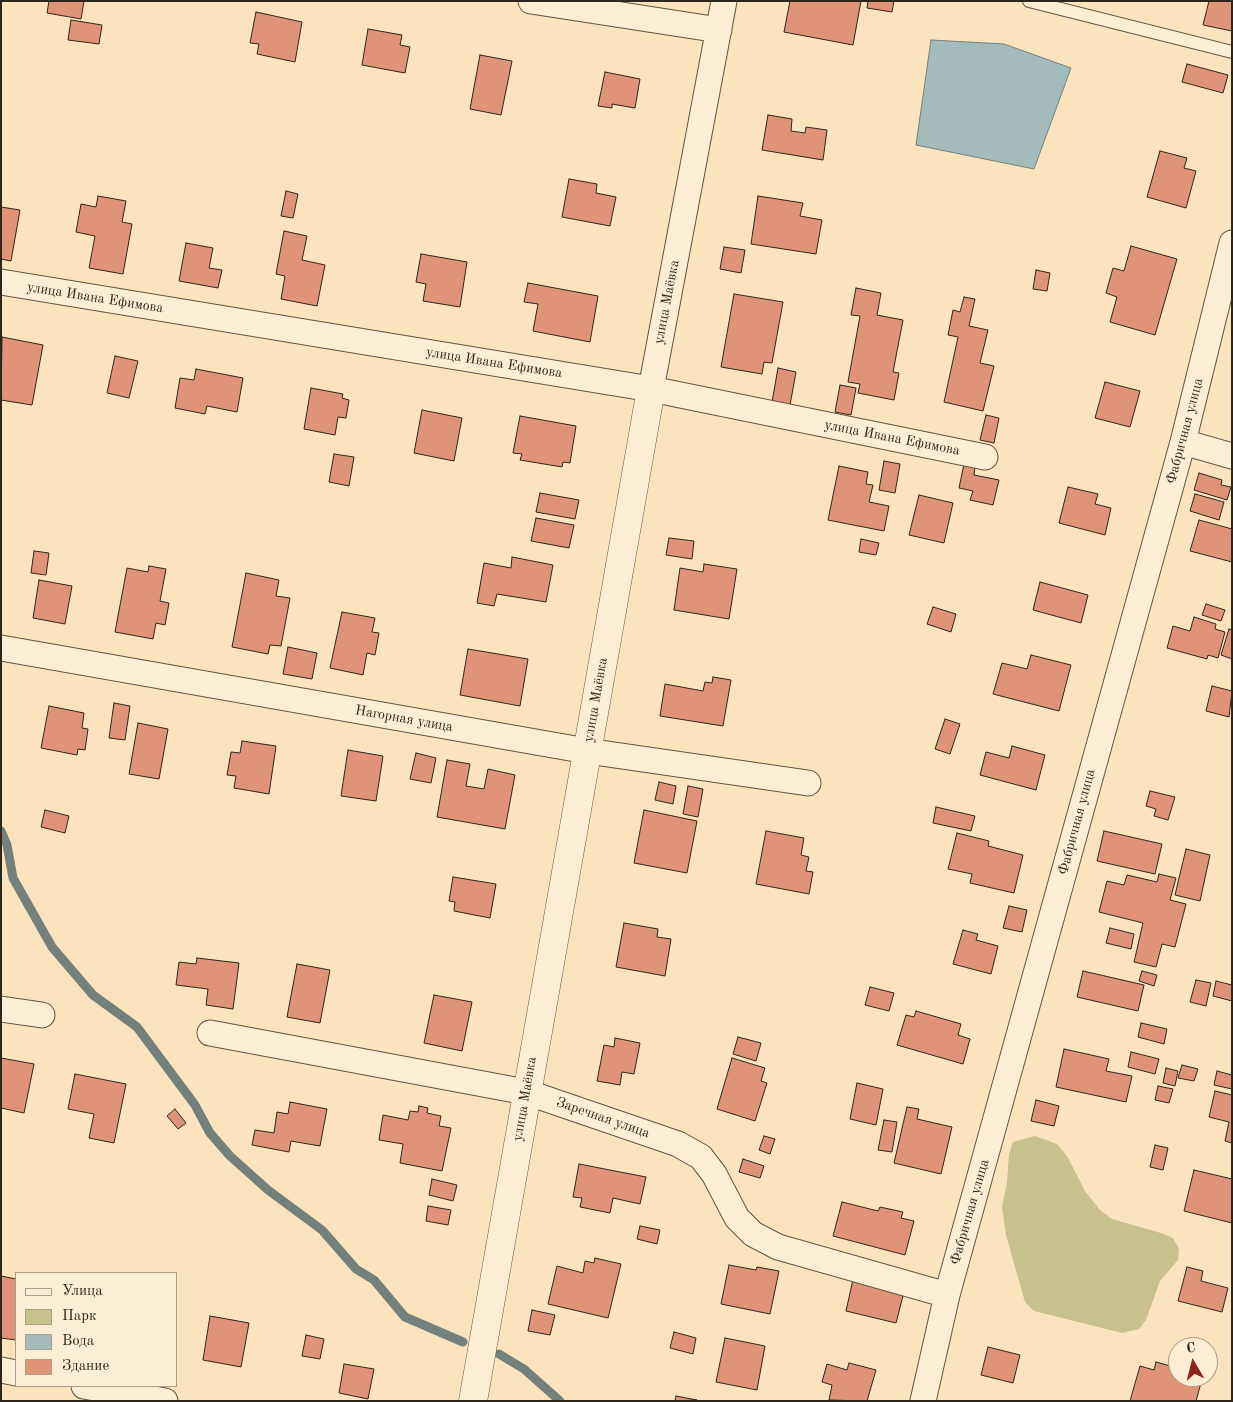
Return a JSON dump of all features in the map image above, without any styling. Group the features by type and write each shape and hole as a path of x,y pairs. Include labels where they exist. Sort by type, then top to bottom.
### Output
{"street":[{"path":"530,1 719,30"},
{"name":"улица Маёвка","path":"473,1401 586,751 651,389 724,1"},
{"name":"Фабричная улица","path":"923,1401 947,1295 1183,442 1232,243"},
{"name":"улица Ивана Ефимова","path":"1,282 651,389 985,457"},
{"path":"1183,442 1232,456"},
{"name":"Нагорная улица","path":"1,648 586,751 808,783"},
{"path":"1,1009 42,1015"},
{"name":"Заречная улица","path":"210,1033 526,1092 678,1144 701,1157 714,1174 737,1218 753,1234 778,1246 947,1295"},
{"path":"1,1370 15,1373"},
{"path":"89,1387 165,1401"}],"lane":[{"path":"1029,1 1232,52"}],"green space":[{"path":"1035,1136 1057,1144 1067,1156 1085,1191 1100,1210 1112,1219 1173,1238 1179,1249 1178,1260 1160,1281 1146,1320 1139,1329 1122,1333 1034,1311 1025,1302 1006,1235 1002,1207 1007,1182 1009,1154 1013,1142"}],"water":[{"path":"931,40 1004,44 1071,68 1034,169 916,145"}],"building":[{"path":"49,1 84,1 81,19 47,13"},
{"path":"790,1 861,1 853,45 784,32"},
{"path":"868,1 894,1 892,12 867,8"},
{"path":"1209,1 1232,1 1232,31 1203,25"},
{"path":"256,12 302,22 295,62 257,54 259,44 250,43"},
{"path":"71,20 102,25 99,44 68,40"},
{"path":"368,29 402,35 400,45 410,47 405,73 362,65"},
{"path":"480,55 512,61 501,115 470,109"},
{"path":"1187,64 1228,75 1223,93 1182,82"},
{"path":"605,72 640,79 635,108 612,104 612,108 598,106"},
{"path":"768,115 792,119 791,131 805,133 806,127 827,130 823,160 762,150"},
{"path":"1160,151 1187,158 1184,168 1196,171 1186,208 1147,197"},
{"path":"569,179 597,184 596,193 616,197 610,226 562,217"},
{"path":"286,191 298,194 293,218 281,216"},
{"path":"98,196 126,201 122,222 132,224 123,274 89,268 95,236 76,232 81,204 96,207"},
{"path":"758,196 803,203 800,216 822,220 816,254 751,244"},
{"path":"1,207 20,210 11,261 1,259"},
{"path":"284,231 307,236 302,260 325,265 317,306 281,299 285,276 276,274"},
{"path":"186,243 213,248 209,268 222,270 218,288 179,281"},
{"path":"1131,246 1177,259 1155,335 1110,322 1117,297 1106,293 1113,268 1124,271"},
{"path":"724,247 745,250 741,273 720,269"},
{"path":"421,254 467,262 460,307 423,301 426,284 416,282"},
{"path":"1036,270 1050,273 1047,291 1033,289"},
{"path":"528,283 598,296 590,342 533,331 538,304 524,302"},
{"path":"856,288 881,293 877,315 903,320 893,372 899,373 894,400 858,393 860,384 848,382 860,316 851,315"},
{"path":"734,294 783,302 772,363 764,362 762,374 721,367"},
{"path":"964,297 975,299 969,326 988,330 980,363 994,366 983,411 944,402 958,337 948,335 953,310 960,312"},
{"path":"2,337 43,345 32,405 1,400"},
{"path":"115,356 138,361 129,398 107,393"},
{"path":"778,368 796,372 790,405 772,402"},
{"path":"196,369 243,378 237,412 207,406 205,414 175,408 180,378 194,380"},
{"path":"1105,382 1140,391 1130,427 1095,418"},
{"path":"840,385 856,388 851,415 835,412"},
{"path":"311,388 343,394 342,398 349,400 346,418 338,417 335,435 304,429"},
{"path":"422,410 462,418 454,461 414,453"},
{"path":"986,415 999,418 994,443 980,440"},
{"path":"520,416 576,426 570,463 563,462 562,467 520,460 522,454 513,453"},
{"path":"334,454 354,457 349,486 329,482"},
{"path":"884,461 900,464 895,493 879,490"},
{"path":"964,464 975,467 974,475 999,480 993,505 970,500 973,491 959,488"},
{"path":"839,466 868,472 866,484 873,485 869,502 889,506 884,531 828,520"},
{"path":"1199,473 1222,480 1221,485 1231,487 1227,500 1194,490"},
{"path":"1068,487 1098,494 1095,504 1111,508 1105,535 1059,523"},
{"path":"540,493 579,500 575,519 536,512"},
{"path":"1195,494 1224,502 1219,520 1190,511"},
{"path":"919,495 953,503 944,543 909,535"},
{"path":"536,518 574,525 569,548 531,541"},
{"path":"1199,520 1232,529 1232,562 1190,551"},
{"path":"669,538 694,541 692,559 666,555"},
{"path":"861,539 879,543 876,555 859,552"},
{"path":"34,551 49,553 46,575 31,573"},
{"path":"512,557 553,565 546,602 497,594 494,606 477,603 484,563 511,568"},
{"path":"704,564 737,569 729,619 674,610 680,568 703,572"},
{"path":"149,566 166,569 160,601 169,603 165,625 156,623 153,639 115,632 127,568 148,572"},
{"path":"246,573 279,580 276,596 290,598 281,646 270,645 268,654 232,647"},
{"path":"39,580 72,586 65,624 33,618"},
{"path":"1040,582 1088,595 1081,623 1033,610"},
{"path":"1206,604 1225,610 1221,621 1202,615"},
{"path":"933,607 956,614 951,632 927,624"},
{"path":"342,612 375,618 372,632 379,633 375,655 367,653 363,675 330,668"},
{"path":"1194,617 1216,624 1215,629 1225,632 1218,658 1208,655 1207,659 1167,648 1173,626 1190,631"},
{"path":"1229,629 1232,630 1232,659 1221,655"},
{"path":"288,647 317,653 312,679 283,674"},
{"path":"468,649 528,659 520,706 460,695"},
{"path":"1031,655 1071,665 1059,711 993,694 1002,663 1027,669"},
{"path":"713,677 731,680 723,726 660,716 665,684 703,691 705,682 712,683"},
{"path":"1212,686 1232,691 1229,717 1206,711"},
{"path":"114,703 130,706 125,740 109,738"},
{"path":"49,706 84,713 82,728 88,729 85,750 78,749 77,755 41,748"},
{"path":"945,719 960,724 950,754 935,749"},
{"path":"138,723 168,729 159,779 129,774"},
{"path":"242,741 276,746 269,794 234,788 236,776 227,775 231,752 240,753"},
{"path":"1012,746 1045,755 1036,790 980,775 986,752 1009,758"},
{"path":"348,750 383,756 376,801 341,796"},
{"path":"416,753 436,758 431,783 410,779"},
{"path":"447,760 470,764 466,786 484,789 488,769 515,775 505,829 437,817"},
{"path":"659,782 676,786 673,804 655,800"},
{"path":"688,786 703,789 698,817 683,814"},
{"path":"1150,791 1175,797 1168,820 1154,816 1156,809 1146,806"},
{"path":"936,807 975,816 971,831 933,823"},
{"path":"45,810 69,816 65,833 41,827"},
{"path":"644,810 697,821 687,873 634,863"},
{"path":"766,831 804,838 801,855 809,857 806,871 813,872 809,894 756,884"},
{"path":"1104,831 1162,844 1155,874 1097,861"},
{"path":"957,833 989,841 988,846 1023,855 1014,893 970,883 972,874 948,869"},
{"path":"1186,849 1210,855 1200,901 1175,895"},
{"path":"1159,874 1176,878 1170,900 1186,904 1175,947 1162,944 1156,967 1134,962 1143,923 1099,912 1107,881 1124,885 1127,875 1157,882"},
{"path":"453,877 496,884 490,918 454,911 455,902 449,901"},
{"path":"1009,906 1027,910 1022,932 1003,928"},
{"path":"624,923 658,929 657,937 671,939 665,976 616,967"},
{"path":"1110,928 1134,934 1131,949 1106,943"},
{"path":"963,930 978,934 976,940 998,946 991,974 953,964"},
{"path":"197,958 239,963 233,1009 206,1005 208,989 176,985 179,962 196,964"},
{"path":"297,964 330,970 320,1023 287,1017"},
{"path":"1083,971 1144,985 1138,1011 1077,997"},
{"path":"1142,971 1157,975 1154,986 1139,981"},
{"path":"1196,980 1211,983 1206,1006 1190,1002"},
{"path":"1216,981 1232,985 1232,1001 1213,996"},
{"path":"870,987 894,993 889,1011 865,1005"},
{"path":"434,995 472,1002 462,1051 424,1043"},
{"path":"916,1011 961,1024 958,1035 970,1039 963,1064 897,1045 906,1015 914,1017"},
{"path":"1141,1023 1167,1029 1164,1044 1138,1037"},
{"path":"738,1037 761,1043 756,1061 733,1054"},
{"path":"615,1038 640,1043 634,1074 622,1072 620,1085 597,1081 604,1045 614,1047"},
{"path":"1064,1049 1109,1059 1106,1071 1132,1076 1126,1102 1056,1087"},
{"path":"1131,1052 1159,1059 1155,1074 1128,1067"},
{"path":"1,1058 34,1064 24,1113 1,1108"},
{"path":"732,1058 765,1068 761,1081 767,1083 755,1121 717,1109"},
{"path":"1182,1065 1198,1069 1194,1081 1178,1078"},
{"path":"1166,1068 1178,1071 1175,1086 1163,1083"},
{"path":"1217,1071 1232,1075 1232,1089 1214,1085"},
{"path":"75,1074 126,1084 114,1143 89,1138 94,1114 68,1109"},
{"path":"857,1083 883,1089 876,1125 850,1119"},
{"path":"1158,1086 1173,1089 1169,1103 1155,1100"},
{"path":"1215,1091 1232,1095 1232,1143 1225,1141 1229,1122 1209,1117"},
{"path":"1036,1100 1059,1106 1054,1126 1031,1121"},
{"path":"290,1102 327,1109 320,1146 291,1141 289,1152 252,1145 255,1130 274,1133 277,1112 288,1114"},
{"path":"419,1106 428,1108 427,1113 441,1116 439,1126 451,1128 442,1171 400,1163 403,1144 379,1140 383,1115 408,1120 410,1111 418,1112"},
{"path":"907,1107 919,1109 917,1119 952,1127 941,1174 894,1163"},
{"path":"175,1109 186,1123 178,1129 167,1116"},
{"path":"884,1120 897,1122 892,1152 878,1150"},
{"path":"764,1136 775,1139 770,1154 759,1150"},
{"path":"1155,1145 1168,1148 1163,1170 1150,1167"},
{"path":"743,1159 764,1166 760,1178 739,1172"},
{"path":"579,1164 646,1177 640,1204 613,1198 610,1213 580,1207 582,1198 573,1197"},
{"path":"1194,1170 1232,1179 1232,1223 1184,1211"},
{"path":"432,1179 457,1185 453,1201 429,1195"},
{"path":"842,1202 878,1211 880,1207 903,1212 901,1218 914,1221 905,1255 833,1236"},
{"path":"428,1206 451,1210 448,1225 426,1221"},
{"path":"640,1226 660,1230 657,1244 637,1239"},
{"path":"595,1258 621,1264 608,1318 548,1304 557,1266 583,1273 585,1261 594,1263"},
{"path":"729,1265 756,1270 757,1267 779,1271 770,1314 721,1304"},
{"path":"1187,1267 1203,1271 1201,1281 1228,1288 1222,1312 1178,1301"},
{"path":"854,1275 905,1288 896,1323 846,1311"},
{"path":"1,1276 15,1279 15,1340 1,1338"},
{"path":"532,1310 555,1315 550,1335 528,1331"},
{"path":"210,1316 249,1323 241,1367 203,1360"},
{"path":"674,1332 696,1338 693,1354 670,1348"},
{"path":"306,1335 324,1339 320,1359 302,1356"},
{"path":"725,1338 765,1346 757,1390 716,1382"},
{"path":"988,1347 1020,1355 1013,1383 981,1375"},
{"path":"1156,1362 1168,1365 1168,1387 1200,1387 1196,1401 1130,1401 1140,1366 1154,1370"},
{"path":"849,1363 876,1370 867,1401 829,1400 832,1385 822,1382 827,1364 847,1370"},
{"path":"344,1364 374,1369 368,1399 339,1393"},
{"path":"676,1396 697,1400 675,1401"}],"waterway":[{"path":"1,831 7,845 13,878 52,947 93,995 137,1027 195,1105 210,1133 230,1156 268,1190 322,1230 356,1269 374,1280 405,1317 463,1342"},
{"path":"499,1354 524,1369 560,1401"}]}
